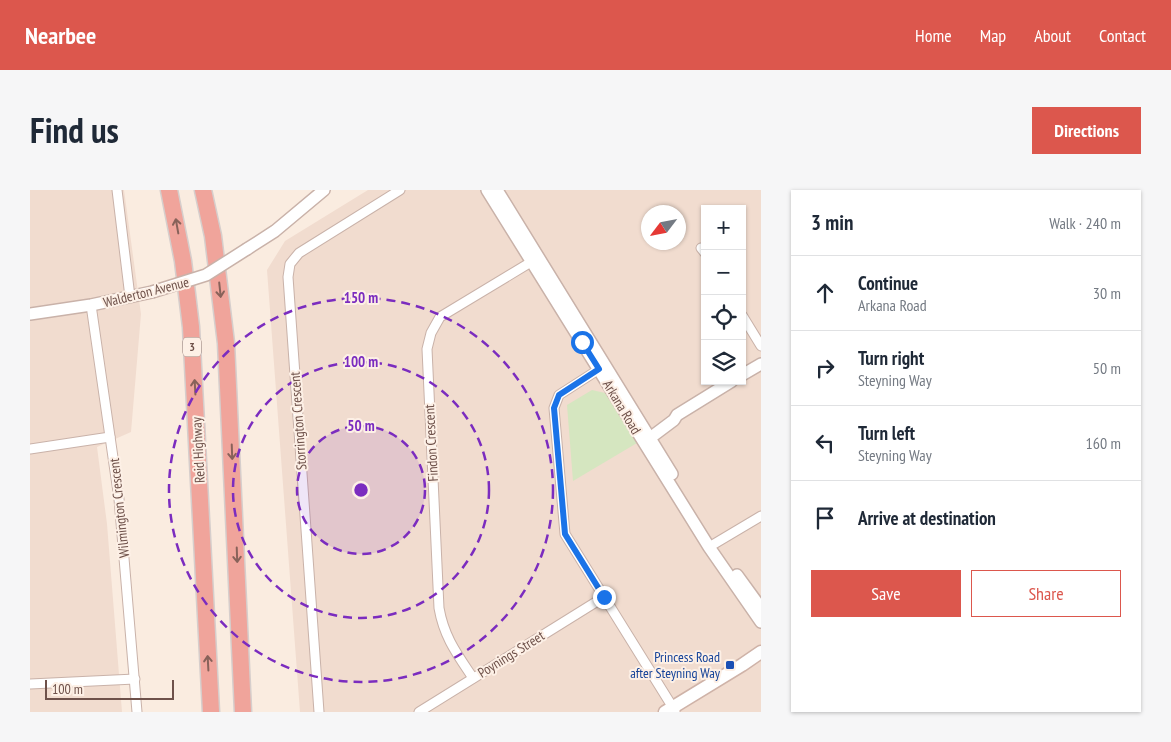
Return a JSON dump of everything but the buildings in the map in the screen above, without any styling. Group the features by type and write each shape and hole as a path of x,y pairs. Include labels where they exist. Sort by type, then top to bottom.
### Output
{"highway":[{"name":"Reid Highway","path":"169,190 183,261 191,327 210,712"},
{"path":"203,190 217,263 226,343 243,712"}],"main road":[{"path":"673,711 761,652"},
{"path":"673,711 761,661"}],"street":[{"path":"117,190 130,298"},
{"name":"Walderton Avenue","path":"30,314 130,298 206,275 281,226 324,190"},
{"name":"Storrington Crescent","path":"319,712 288,277 290,264 299,253 400,190"},
{"name":"Arkana Road","path":"486,190 535,260 761,622"},
{"name":"Arkana Road","path":"497,190 535,260"},
{"name":"Findon Crescent","path":"473,678 447,639 439,608 427,349 431,333 440,317 535,260"},
{"name":"Wilmington Crescent","path":"91,305 119,499 137,712"},
{"path":"746,322 761,346"},
{"path":"746,373 761,364"},
{"path":"603,367 559,395 554,408 565,534 673,711"},
{"path":"645,436 674,420 677,415 726,385"},
{"path":"30,449 110,437"},
{"path":"712,545 761,516"},
{"name":"Arkana Road","path":"712,545 761,608"},
{"name":"Poynings Street","path":"418,712 604,597"},
{"path":"30,684 135,679"}],"shaded area":[{"path":"30,190 124,190 141,314 131,432 97,447 107,524 122,712 30,712"},
{"path":"368,190 761,190 761,712 300,712 267,270 285,241"}],"green space":[{"path":"592,390 605,393 637,443 573,481 567,405"}],"place":[{"name":"Princess Road after Steyning Way","path":"730,665"}],"route":[{"path":"582,342 599,369 559,395 554,408 565,534 604,597"}]}
